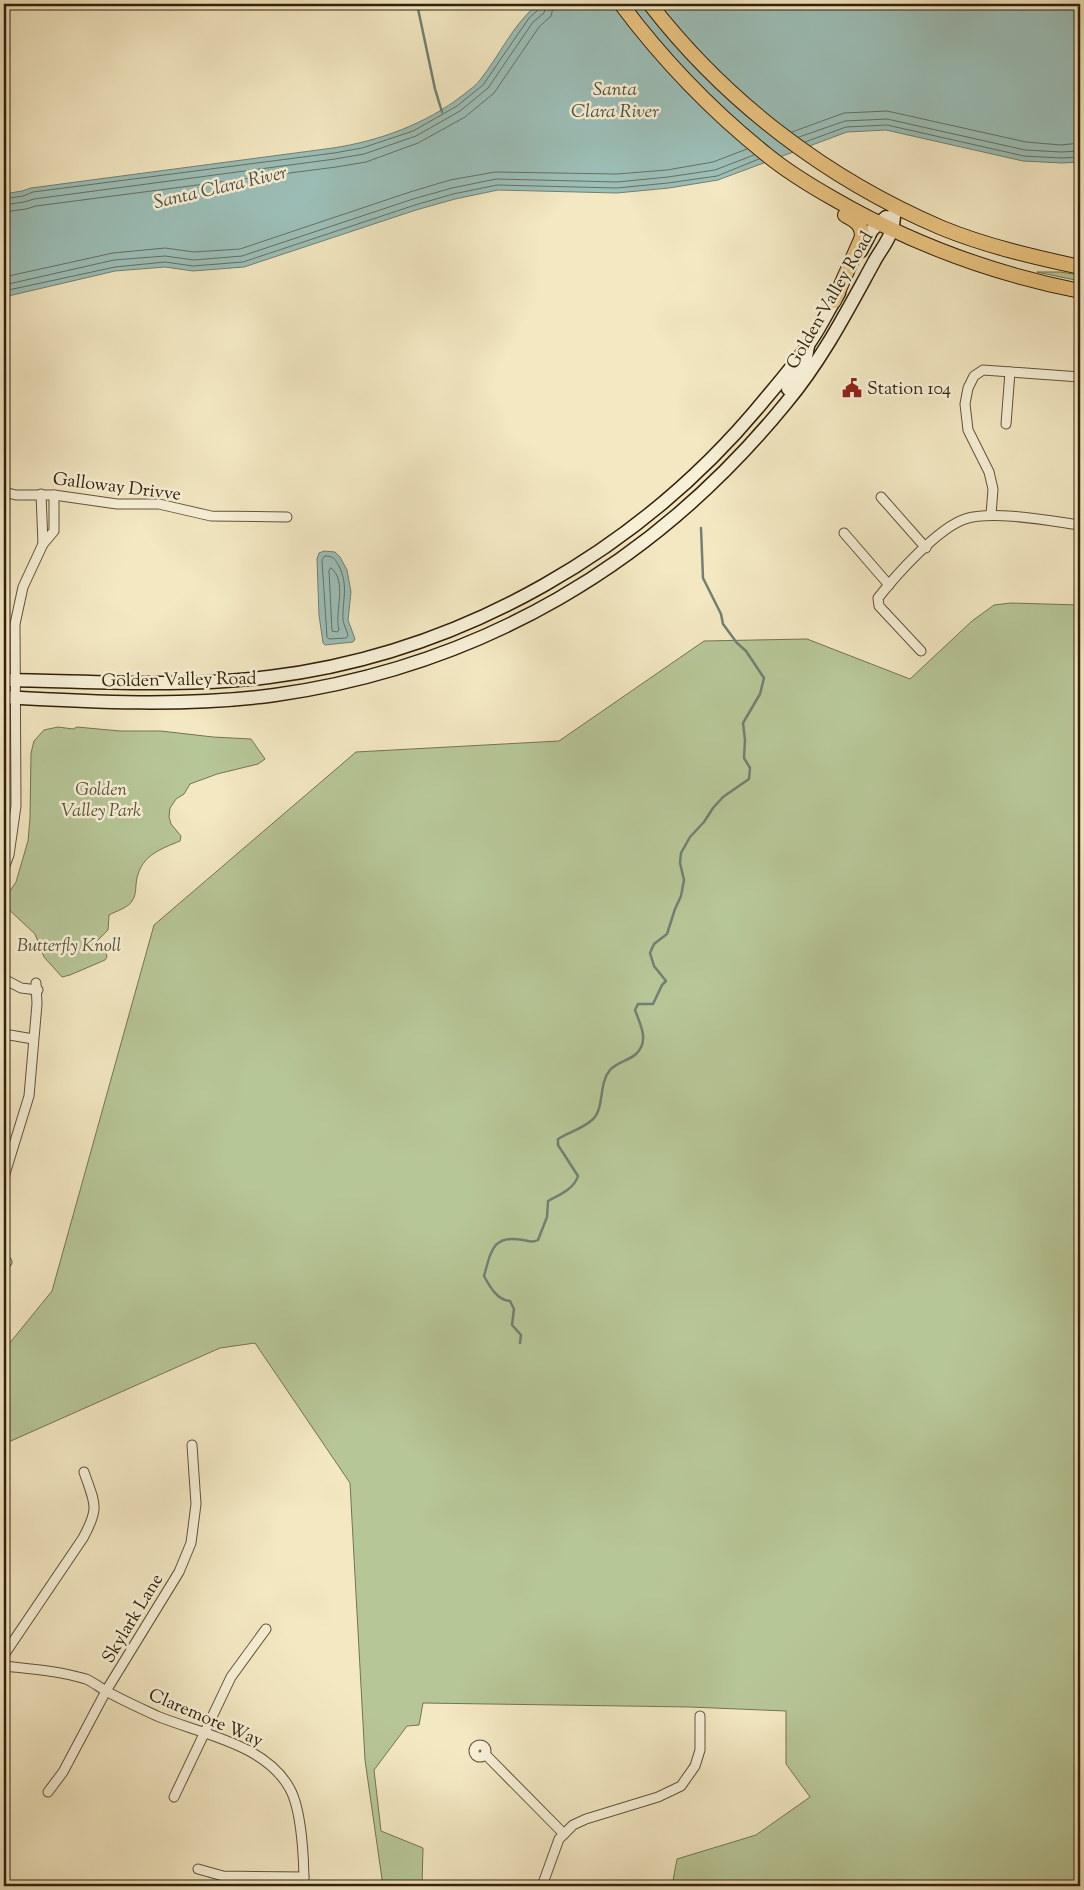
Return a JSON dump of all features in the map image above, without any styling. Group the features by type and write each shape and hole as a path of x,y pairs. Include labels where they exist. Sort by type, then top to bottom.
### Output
{"main road":[{"name":"Golden Valley Road","path":"621,4 640,30 680,76 723,118 768,156 818,189 880,224"},
{"path":"650,4 696,58 730,92 788,140 844,177 895,207 944,228 1018,253 1080,267"},
{"path":"818,189 826,203 859,223 862,229 862,238 834,301"},
{"name":"Golden Valley Road","path":"9,680 166,684 207,683 270,677 365,658 419,642 462,626 512,603 589,559 634,527 726,445 808,344 834,301 872,230 895,207"},
{"name":"Golden Valley Road","path":"9,697 149,702 273,696 388,671 451,650 507,626 554,602 599,575 646,542 740,458 806,379 831,340 892,230 895,207"},
{"path":"880,224 958,257 1041,283 1080,291"},
{"path":"787,403 783,399 784,395 805,363 808,344"}],"street":[{"path":"991,515 992,489 990,472 968,430 966,404 968,388 974,376 983,370 1080,377"},
{"path":"1006,424 1010,372"},
{"name":"Galloway Drivve","path":"4,492 16,495 54,495 117,504 159,504 211,516 287,517"},
{"path":"41,494 43,544"},
{"path":"4,868 9,854 16,806 9,697 15,624 23,588 43,544 54,531 54,495"},
{"path":"881,497 926,548"},
{"path":"921,651 879,606 878,598 896,575 944,530 965,519 991,515 1080,525"},
{"path":"844,533 888,585"},
{"path":"4,979 21,988 37,987 29,1096 4,1177"},
{"path":"4,1034 33,1039"},
{"name":"Skylark Lane","path":"48,1792 63,1772 106,1691 179,1572 191,1543 196,1504 192,1445"},
{"path":"4,1654 83,1538 93,1519 95,1504 84,1472"},
{"path":"174,1797 231,1677 266,1629"},
{"name":"Claremore Way","path":"4,1666 72,1675 89,1680 106,1691 157,1716 261,1757 279,1773 291,1789 298,1809 304,1882"},
{"path":"542,1886 559,1839 573,1825 586,1819 658,1797 681,1786 695,1766 700,1750 700,1716"},
{"path":"485,1754 564,1834"},
{"path":"198,1869 223,1876 304,1882"}],"green space":[{"path":"1037,272 1060,272 1080,275 1080,281"},
{"path":"1011,603 1080,605 1080,1886 672,1886 677,1859 756,1835 810,1797 786,1764 786,1711 690,1707 423,1703 419,1725 407,1726 374,1770 381,1831 423,1848 422,1886 383,1886 365,1760 350,1483 255,1343 220,1348 4,1444 4,1350 52,1291 154,925 356,752 559,741 704,641 807,639 910,679 972,621 994,605"},
{"name":"Golden Valley Park","path":"58,727 120,731 161,731 251,739 265,759 258,764 217,774 190,784 184,794 176,799 170,808 169,817 171,824 181,836 180,841 159,850 148,858 140,870 136,881 135,896 132,901 109,915 108,930 96,942 106,953 107,957 105,960 62,977 44,957 35,934 4,905 4,900 16,882 28,841 31,753 34,741 44,730"}],"water":[{"name":"Santa Clara River","path":"538,4 1080,4 1080,162 1023,161 886,130 847,132 718,180 669,188 617,193 498,190 416,210 244,267 193,271 165,267 115,271 4,297 4,194 31,188 333,148 385,136 434,115 474,86 521,21"},
{"path":"324,551 335,552 347,570 351,592 348,620 355,639 353,642 325,645 323,643 319,615 317,559 319,553"}],"waterway":[{"path":"417,4 435,89 442,112"},
{"path":"520,1343 521,1335 512,1325 514,1309 510,1301 498,1296 484,1276 491,1252 499,1242 505,1240 513,1239 532,1242 538,1240 547,1217 548,1201 566,1191 576,1181 578,1176 558,1145 558,1139 592,1120 599,1110 604,1082 610,1070 636,1054 640,1049 643,1032 635,1010 638,1004 653,1004 662,985 666,981 654,966 650,953 654,944 667,934 681,896 684,880 680,863 681,853 690,837 723,797 749,779 750,768 744,758 745,740 743,723 760,694 764,678 746,651 737,643 723,624 721,614 703,578 701,528"}],"place":[{"name":"Station 104","path":"852,388"}],"park label":[{"name":"Butterfly Knoll","path":"69,945"}]}
